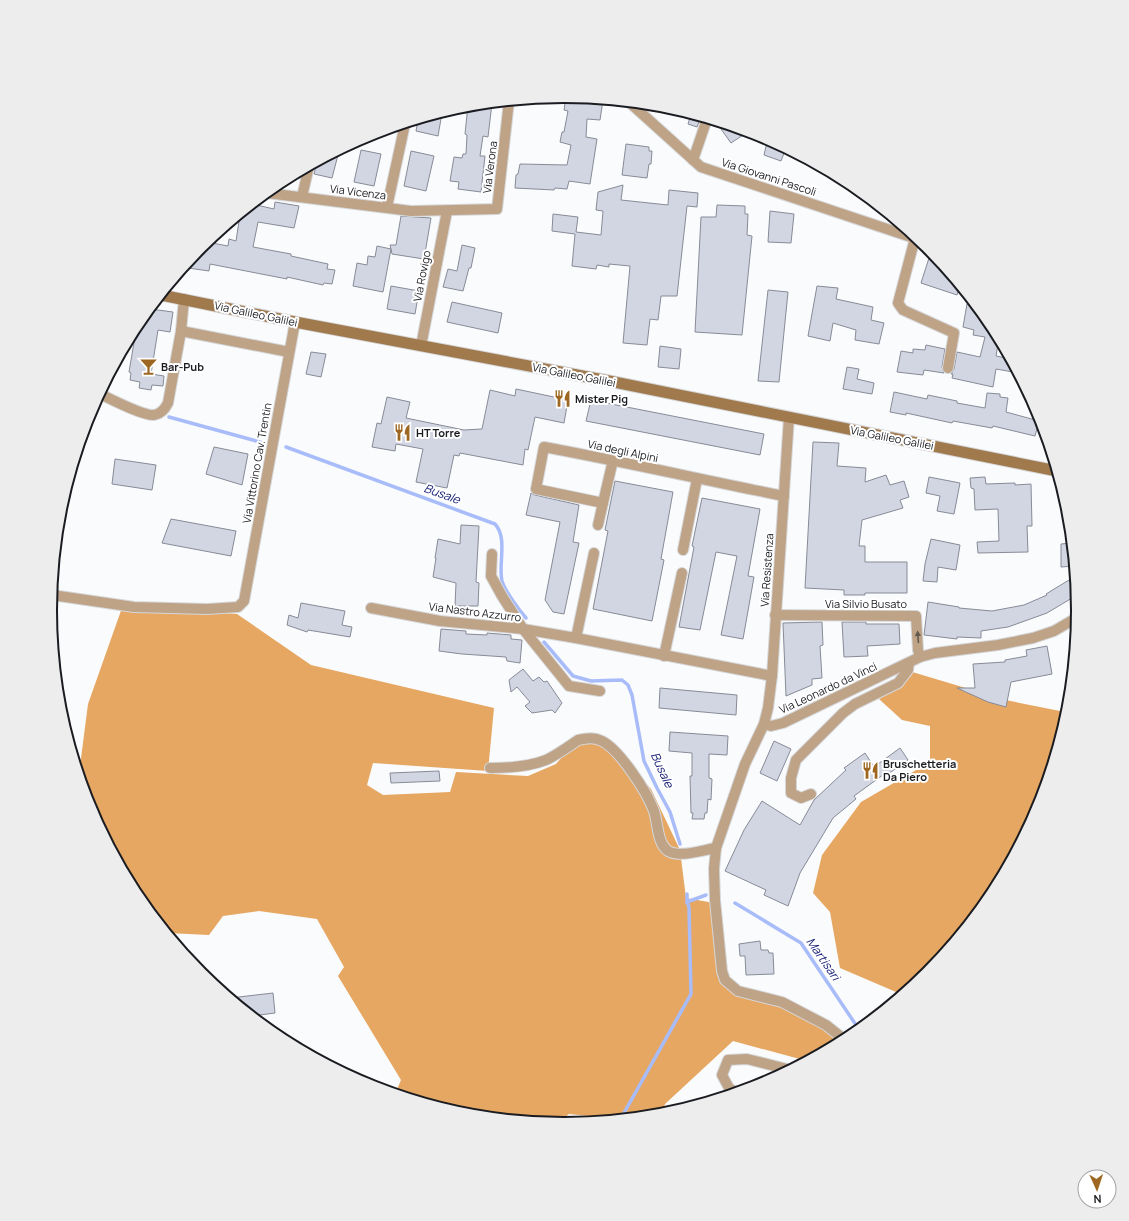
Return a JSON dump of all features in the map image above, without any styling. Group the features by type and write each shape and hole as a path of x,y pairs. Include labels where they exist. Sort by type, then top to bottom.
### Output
{"main road":[{"name":"Via Galileo Galilei","path":"167,296 295,322 609,381 1052,470"}],"street":[{"name":"Via Verona","path":"447,211 497,209 508,106"},
{"name":"Via Giovanni Pascoli","path":"635,108 701,167 905,235"},
{"path":"693,160 706,123"},
{"path":"387,207 404,129"},
{"path":"302,197 307,173"},
{"name":"Via Vicenza","path":"277,193 411,211 447,211"},
{"name":"Via Rovigo","path":"421,346 447,211"},
{"path":"914,243 898,303 903,310 954,333 948,368"},
{"path":"105,396 145,414 154,415 162,411 168,403 181,331 184,299"},
{"name":"Via Vittorino Cav. Trentin","path":"57,596 134,607 207,609 238,607 244,601 295,322"},
{"path":"181,331 289,352"},
{"name":"Via Resistenza","path":"764,724 768,708 772,676 789,417"},
{"name":"Via degli Alpini","path":"603,503 536,489 544,447 784,496"},
{"path":"598,525 613,460"},
{"path":"683,550 697,479"},
{"path":"576,638 594,553"},
{"path":"492,554 491,576 523,629 569,686 600,691"},
{"path":"664,656 682,573"},
{"name":"Via Nastro Azzurro","path":"371,608 440,621 523,629 772,676"},
{"name":"Via Silvio Busato","path":"775,616 916,616 918,650 920,657"},
{"name":"Via Leonardo da Vinci","path":"764,724 771,726 783,723 920,657 935,653 998,645 1033,638 1054,631 1072,621"},
{"path":"811,794 801,798 791,793 791,778 796,760 855,704 898,682 908,670 909,663"},
{"path":"764,724 745,764 716,848 714,900 722,970 725,980 738,991 782,1002 826,1025 840,1036"},
{"path":"490,768 512,768 545,760 578,740 591,738 602,741 611,748 630,769 649,800 655,813 664,846 670,852 679,855 716,848"},
{"path":"732,1090 729,1088 722,1075 728,1060 747,1059 784,1068"}],"shaded area":[{"path":"123,605 237,614 311,665 494,708 488,771 373,763 367,785 383,795 450,792 456,772 528,776 556,764 581,735 601,735 651,789 680,850 686,898 714,903 718,978 823,1022 839,1037 801,1059 733,1041 665,1104 664,1108 631,1114 588,1117 569,1114 564,1118 498,1114 433,1101 397,1089 401,1080 338,976 344,967 317,919 259,911 223,916 209,935 174,933 162,919 125,864 109,835 84,774 80,763 88,704"},
{"path":"909,671 969,689 965,692 1060,711 1061,717 1055,742 1045,774 1020,835 1004,864 967,919 946,945 898,993 840,968 830,912 813,893 822,855 861,802 930,762 930,726 902,720 879,699 901,686"}],"building":[{"path":"565,103 602,104 600,120 587,119 586,137 597,139 590,184 569,181 567,189 555,188 554,190 515,188 516,175 518,174 520,164 567,165 571,145 560,142 562,132 564,132 568,111 564,110"},
{"path":"491,108 488,137 483,136 480,156 485,156 481,192 458,189 459,182 450,181 454,157 462,158 463,154 466,154 467,135 465,134 467,113"},
{"path":"441,118 438,136 416,131 417,125"},
{"path":"690,119 699,121 697,127 688,124"},
{"path":"722,128 742,136 731,143 721,129"},
{"path":"626,144 649,147 649,151 652,151 651,164 649,164 647,178 622,175"},
{"path":"766,145 784,153 781,161 764,155"},
{"path":"361,150 381,154 374,186 354,182"},
{"path":"411,151 434,156 426,191 404,186"},
{"path":"338,156 332,178 314,174 315,169"},
{"path":"623,185 621,200 668,205 669,190 698,193 697,207 687,206 677,296 661,296 658,320 650,319 647,345 623,343 630,266 609,264 609,267 597,265 596,269 572,266 575,234 552,231 553,214 578,217 576,232 601,235 603,211 596,210 598,192"},
{"path":"275,202 299,206 294,228 258,222 253,247 291,254 291,256 328,264 327,269 335,270 332,284 324,283 323,285 287,277 287,279 210,264 209,271 190,268 215,243 228,246 229,239 236,241 239,222 256,208 259,206 274,209"},
{"path":"717,205 745,206 745,214 748,214 747,235 752,236 742,335 695,332 701,217 716,217"},
{"path":"770,211 794,214 791,243 768,242"},
{"path":"401,216 431,218 424,259 392,254 390,245 396,245"},
{"path":"462,245 475,248 471,268 469,268 463,291 443,287 448,269 457,271"},
{"path":"377,246 391,249 383,292 353,286 357,263 367,265 368,256 375,257"},
{"path":"929,258 958,291 957,295 921,283"},
{"path":"391,286 419,291 415,314 387,309"},
{"path":"817,286 838,288 836,299 873,307 871,320 884,323 879,344 855,340 856,330 833,323 830,341 808,336"},
{"path":"768,290 788,292 779,382 758,381"},
{"path":"452,302 502,313 498,333 447,322"},
{"path":"967,304 969,304 998,347 996,356 1004,358 1012,372 996,369 993,387 952,378 953,374 951,374 954,369 957,352 980,357 985,337 973,335 974,330 963,327"},
{"path":"156,310 173,312 170,332 158,330 151,374 164,376 163,386 152,385 151,390 139,388 140,382 130,380 131,373 129,372 134,343"},
{"path":"926,345 945,349 942,367 944,373 924,370 923,375 897,372 901,351 913,353 913,349 925,350"},
{"path":"660,346 681,349 679,369 658,367"},
{"path":"311,352 326,354 321,377 306,374"},
{"path":"847,367 859,369 857,379 874,383 872,394 843,389"},
{"path":"516,389 568,400 564,423 535,417 528,450 525,449 523,465 460,453 459,456 454,455 447,488 416,482 423,449 396,444 395,451 372,447 377,423 381,424 387,397 410,402 406,418 464,430 482,429 490,390 515,396"},
{"path":"894,392 927,399 928,395 957,401 957,403 985,408 987,393 1000,394 1000,397 1008,398 1006,412 1034,420 1037,427 1035,436 993,426 992,428 953,421 952,423 906,413 906,415 890,412"},
{"path":"591,400 764,434 760,455 586,421"},
{"path":"813,442 839,443 837,466 866,468 865,482 886,475 890,485 904,481 909,497 900,500 903,508 862,520 859,546 865,546 865,562 907,562 907,593 865,593 865,595 844,595 844,590 805,588"},
{"path":"214,447 248,454 242,485 206,474"},
{"path":"115,459 156,465 152,490 112,484"},
{"path":"929,477 960,483 954,514 937,511 940,496 926,493"},
{"path":"985,477 986,484 1031,484 1032,526 1027,526 1028,552 978,553 977,542 999,541 998,509 975,510 974,489 971,488 970,478"},
{"path":"615,481 673,492 661,559 664,560 652,621 593,609 608,531 605,530"},
{"path":"531,493 579,505 573,542 579,543 564,614 553,612 545,600 560,522 526,515"},
{"path":"702,498 760,509 748,576 754,577 743,639 721,635 737,556 716,552 700,630 679,627 694,547 692,546"},
{"path":"171,519 236,531 231,556 162,543"},
{"path":"461,525 479,526 476,582 479,583 478,606 455,606 456,583 433,577 438,539 460,544"},
{"path":"931,539 960,545 956,570 938,567 937,582 923,581 925,564"},
{"path":"1068,543 1070,566 1061,567 1061,544"},
{"path":"1069,580 1071,584 1072,598 1047,613 1008,627 981,631 981,638 957,637 957,639 924,635 928,602 959,608 992,611 1024,605 1047,595 1046,594"},
{"path":"301,603 345,611 342,625 352,627 350,637 308,630 307,632 287,625 289,615 298,618"},
{"path":"822,622 823,645 820,646 822,678 812,679 812,685 786,696 783,623"},
{"path":"842,622 899,624 900,644 867,646 868,656 844,657"},
{"path":"441,629 466,631 466,634 487,635 487,633 511,635 511,639 522,640 520,663 507,661 506,657 439,651"},
{"path":"1047,646 1052,674 1011,682 1006,707 988,702 957,688 975,688 973,664 1005,662 1005,660 1027,656 1026,650"},
{"path":"523,669 533,681 539,677 544,682 547,681 562,703 555,713 552,710 532,713 525,706 530,702 517,687 511,692 509,680"},
{"path":"660,688 737,695 736,715 659,708"},
{"path":"670,732 728,736 727,755 709,754 709,778 712,779 711,800 708,799 707,813 705,813 704,819 692,819 693,813 691,813 690,776 692,776 692,753 669,751"},
{"path":"774,741 791,749 777,781 760,773"},
{"path":"900,748 908,760 888,774 887,772 854,796 856,799 833,818 800,873 788,906 764,895 766,890 725,871 744,830 762,801 800,825 814,800 846,770 844,768 865,753 874,767"},
{"path":"439,771 440,781 391,783 390,773"},
{"path":"760,941 761,950 768,950 769,953 773,953 774,974 746,975 745,956 740,956 739,944"},
{"path":"273,993 275,1013 259,1015 236,997"}],"waterway":[{"name":"Busale","path":"169,417 260,442"},
{"name":"Busale","path":"286,447 495,524 499,530 502,544 502,581 509,595 526,618"},
{"name":"Busale","path":"544,642 573,676 591,681 622,680 628,685 632,695 644,761 670,812 680,844"},
{"name":"Busale","path":"623,1115 691,994 689,907 687,902 687,894"},
{"path":"687,902 706,895"},
{"name":"Martisari","path":"735,903 801,943 856,1025"}],"place":[{"name":"Bar-Pub","path":"148,367"},
{"name":"Mister Pig","path":"562,399"},
{"name":"HT Torre","path":"403,433"},
{"name":"Bruschetteria Da Piero","path":"870,770"}]}
